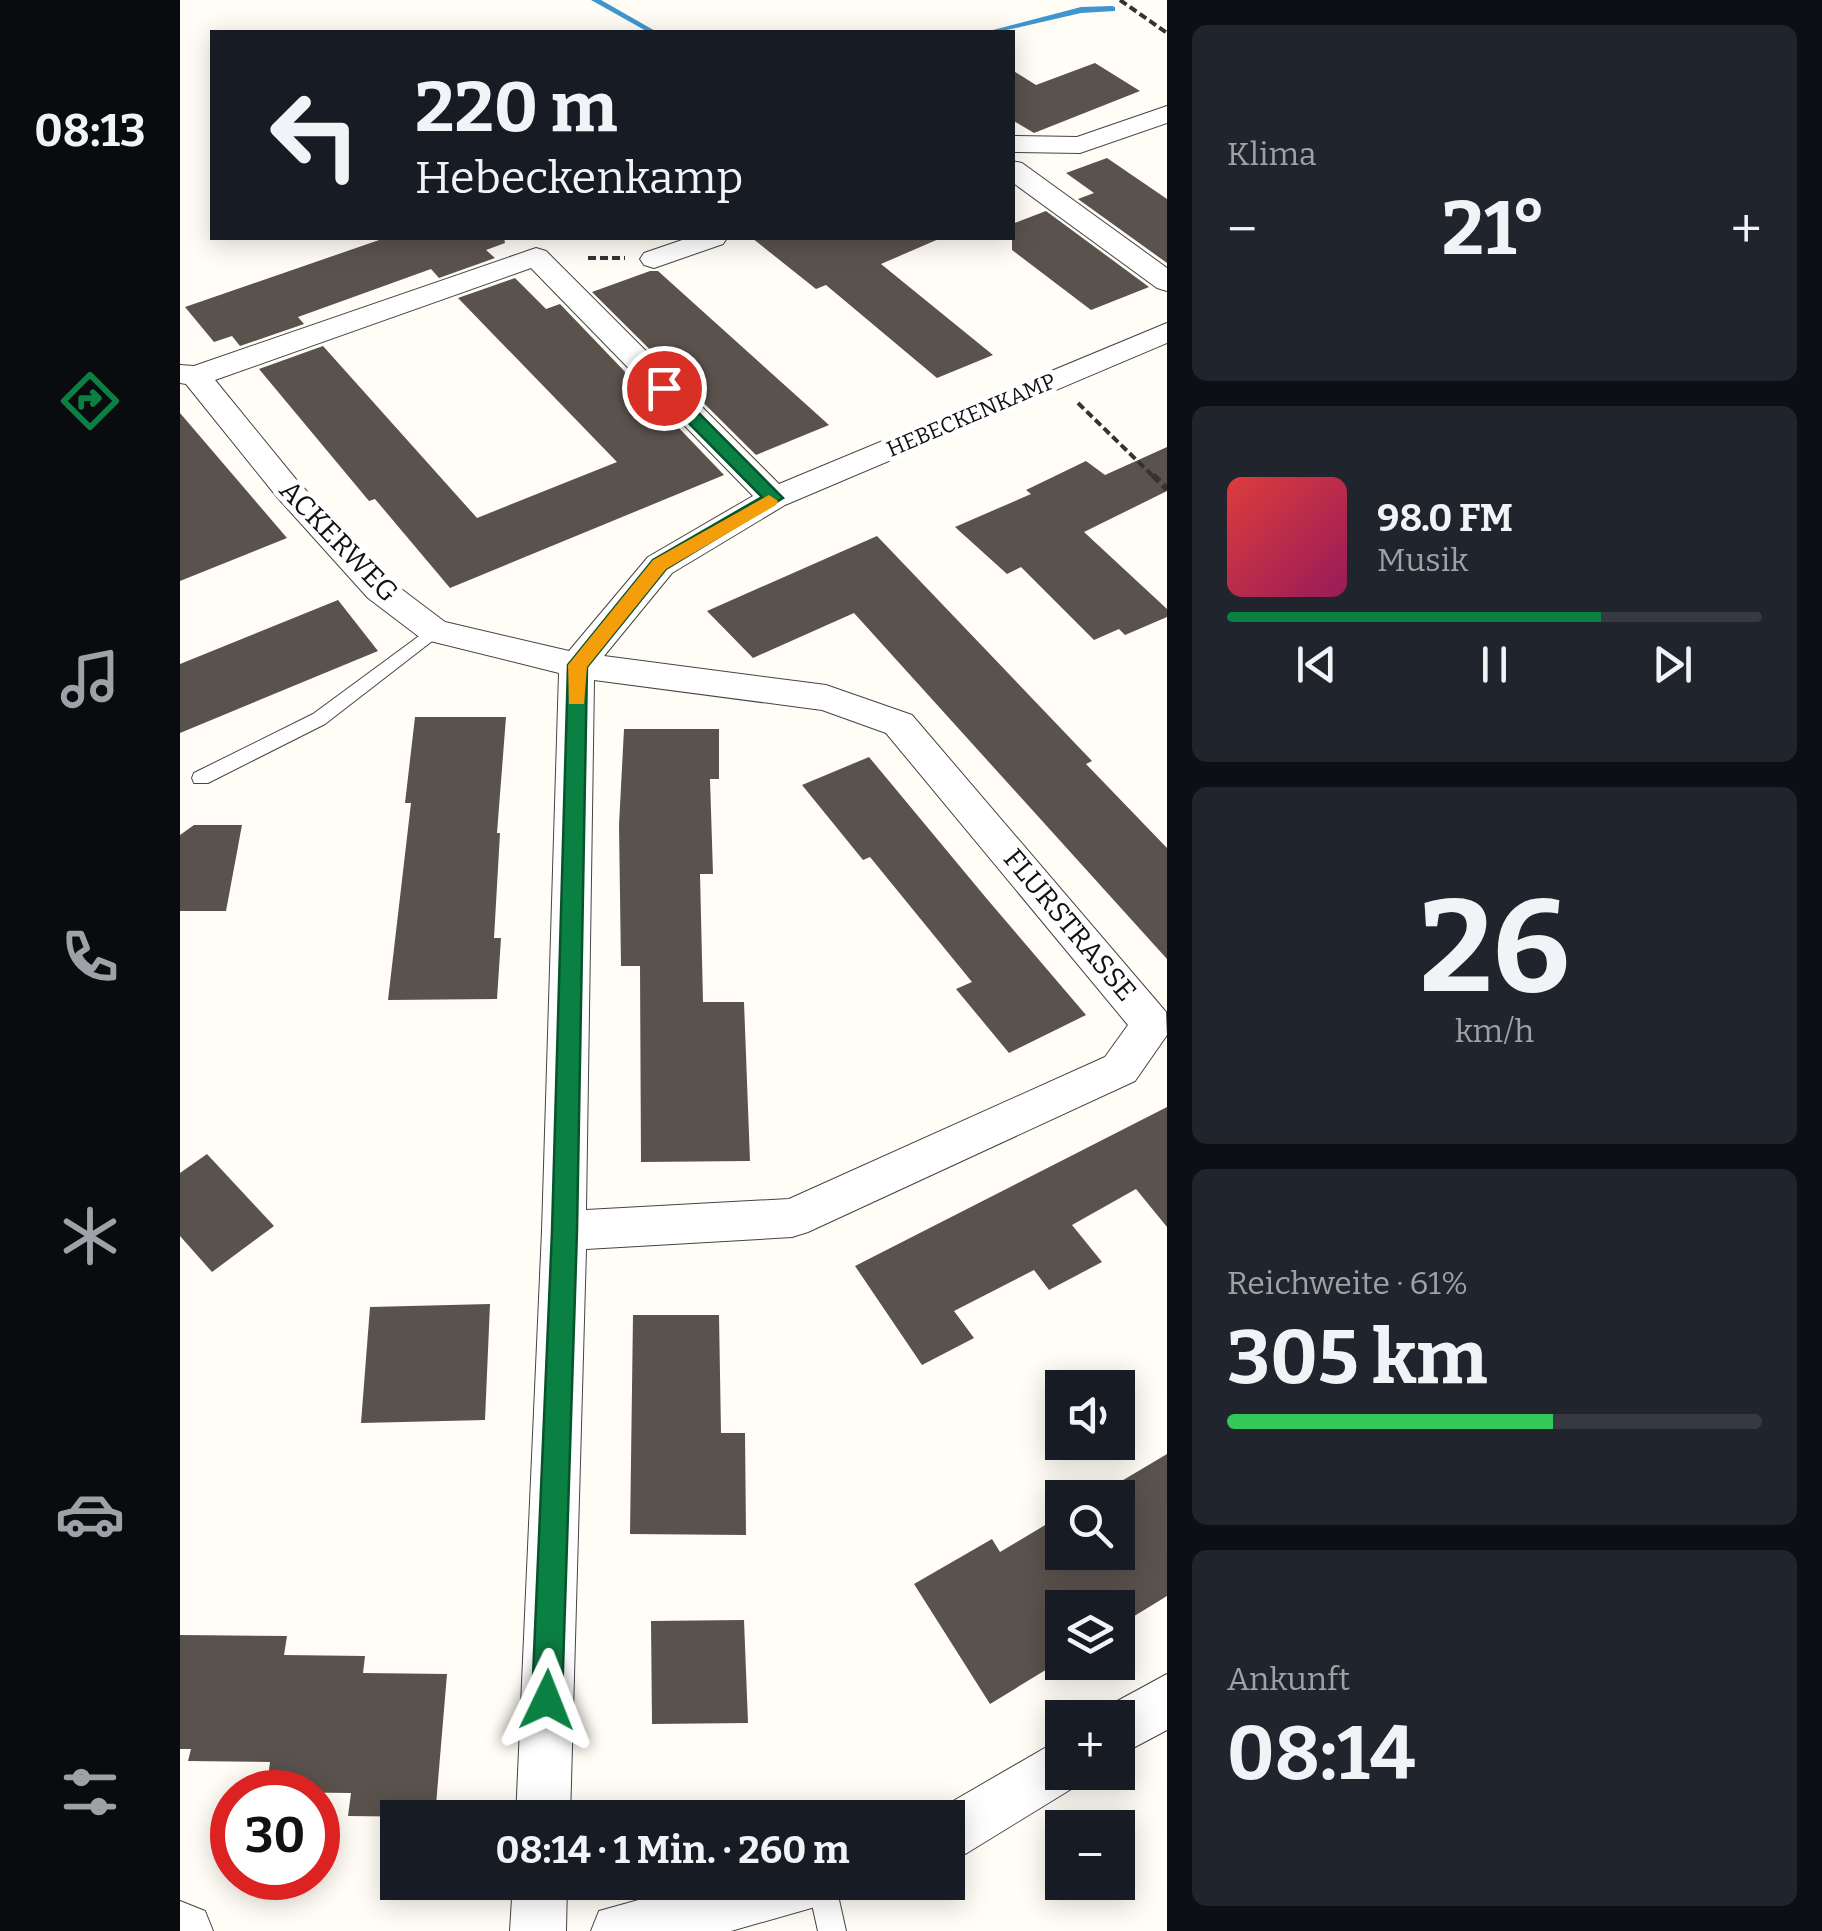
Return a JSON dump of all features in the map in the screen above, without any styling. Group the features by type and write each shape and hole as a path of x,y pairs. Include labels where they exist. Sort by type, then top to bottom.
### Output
{"street":[{"path":"1015,144 1080,146 1167,114"},
{"path":"1015,171 1167,282"},
{"path":"654,259 707,240"},
{"path":"536,257 774,498"},
{"name":"ACKERWEG","path":"536,257 188,375 380,590 434,632 578,665"},
{"name":"HEBECKENKAMP","path":"578,665 660,564 774,498 1167,332"},
{"path":"543,1800 564,1231 578,665"},
{"name":"FLURSTRASSE","path":"564,1231 792,1218 1120,1069 1152,1024 899,724 826,698 578,665"},
{"path":"1135,1720 1167,1700"},
{"path":"965,1824 1045,1774"},
{"path":"538,1931 539,1900"},
{"path":"619,1931 746,1900"}],"lane":[{"path":"201,778 318,719 434,632"},
{"path":"824,1900 832,1931"}],"path":[{"path":"1120,0 1167,33"},
{"path":"536,257 654,259"},
{"path":"1054,380 1167,489"}],"building":[{"path":"1095,63 1140,91 1034,133 1015,122 1015,72 1036,85"},
{"path":"1107,158 1167,199 1167,263 1078,199 1094,193 1066,173"},
{"path":"1046,211 1149,287 1091,310 1012,250 1015,223"},
{"path":"379,240 504,240 486,250 495,258 439,278 431,269 298,317 304,324 240,346 232,336 214,342 185,307"},
{"path":"755,240 936,240 881,264 993,355 937,378 826,285 816,289"},
{"path":"658,271 829,425 756,455 592,292"},
{"path":"515,278 546,309 560,304 724,475 450,588 375,499 369,501 259,369 323,346 477,518 617,462 458,298"},
{"path":"180,413 287,538 180,581"},
{"path":"1167,447 1167,491 1084,532 1167,609 1167,617 1125,635 1119,629 1094,640 1021,567 1007,574 955,527 1031,494 1026,490 1086,461 1105,475"},
{"path":"877,536 1092,761 1086,764 1167,848 1167,959 854,613 753,658 707,611"},
{"path":"338,600 378,651 180,733 180,664"},
{"path":"415,717 506,717 497,833 494,938 501,938 497,999 388,1000 411,803 405,803"},
{"path":"624,729 719,729 719,779 710,779 713,874 700,874 703,1002 744,1002 750,1161 641,1162 640,966 621,966 619,825"},
{"path":"869,757 1086,1015 1009,1053 956,989 972,982 870,857 863,860 802,785"},
{"path":"194,825 242,825 226,911 180,911 180,835"},
{"path":"1167,1107 1167,1227 1136,1189 1072,1225 1102,1262 1049,1290 1034,1270 954,1311 974,1338 922,1365 855,1266"},
{"path":"207,1154 274,1226 212,1272 180,1236 180,1173"},
{"path":"490,1304 485,1420 361,1423 370,1307"},
{"path":"633,1315 719,1315 721,1433 745,1433 746,1535 630,1534"},
{"path":"1167,1454 1167,1596 1135,1616 1135,1590 1045,1590 1045,1670 990,1704 914,1584 992,1539 1000,1552 1045,1525 1045,1570 1135,1570 1135,1480 1123,1480"},
{"path":"744,1620 748,1723 652,1724 651,1621"},
{"path":"180,1635 287,1636 284,1655 365,1656 363,1673 447,1674 436,1800 380,1800 380,1816 348,1816 351,1793 340,1793 340,1770 269,1770 270,1762 188,1761 191,1749 180,1749"}],"waterway":[{"path":"595,0 649,30"},
{"path":"997,30 1081,10 1112,9"}],"slow traffic":[{"path":"577,699 578,665 660,564 769,501"}],"route":[{"path":"547,1700 578,665 660,564 774,498 664,388"}]}
